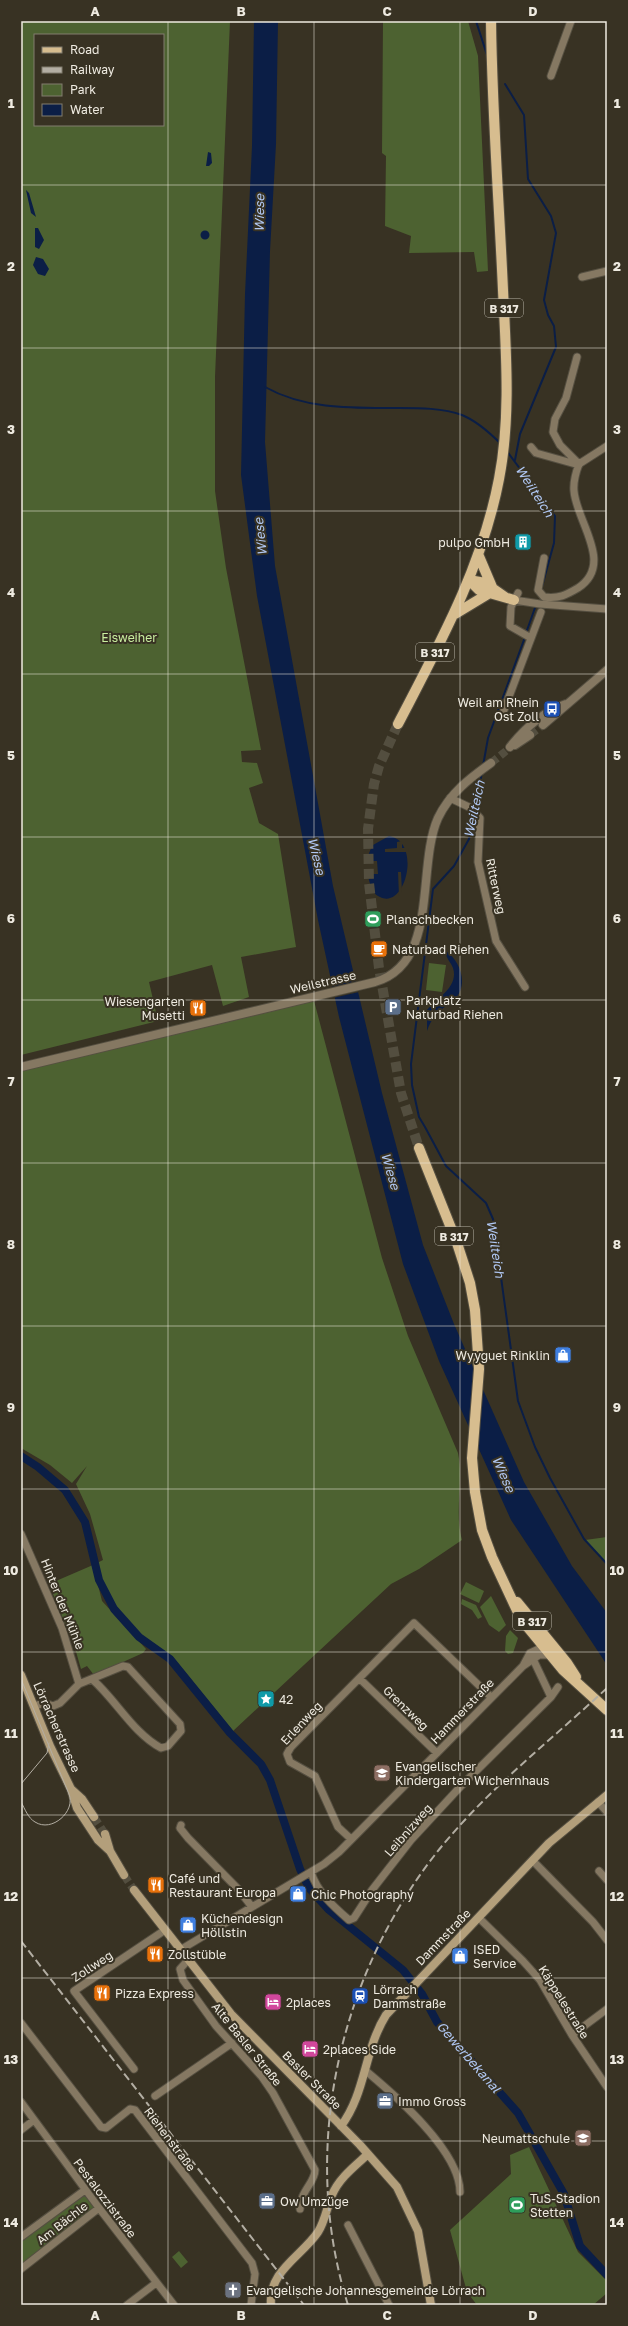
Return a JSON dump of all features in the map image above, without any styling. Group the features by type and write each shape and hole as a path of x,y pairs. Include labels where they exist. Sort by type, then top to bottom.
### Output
{"main road":[{"name":"B 317","path":"398,724 455,614 469,580 495,497 503,454 507,372 491,21"},
{"path":"478,554 490,590"},
{"path":"469,580 474,587 513,597"},
{"path":"455,614 490,590"},
{"name":"B 317","path":"420,1148 464,1264 473,1296 478,1328 479,1369 472,1458 475,1492 482,1530 492,1558 521,1619 543,1646"},
{"name":"B 317","path":"509,1593 553,1652 578,1681 607,1710"},
{"path":"543,1646 553,1652"},
{"name":"Lörracherstrasse","path":"21,1675 50,1746 71,1789 77,1808 103,1836 124,1875"},
{"name":"Lörracherstrasse","path":"71,1789 82,1798 94,1817"},
{"name":"Dammstraße","path":"342,2126 351,2114 382,2021 421,1977 558,1835 607,1794"},
{"name":"Basler Straße","path":"134,1890 236,2019 342,2126 393,2181 410,2210 422,2244 432,2305"},
{"path":"271,2305 276,2282 284,2267 317,2233 337,2186 368,2154"}],"street":[{"path":"551,76 571,21"},
{"path":"582,277 607,271"},
{"path":"577,357 566,398 555,420 553,432 560,445 579,464"},
{"path":"532,447 536,453 579,464 607,446"},
{"path":"544,558 538,590 544,597 560,598 566,596 587,582 593,574 594,560 590,537 574,492 579,464"},
{"path":"531,638 510,626 513,597 538,606 607,609"},
{"path":"504,710 531,638 538,606"},
{"path":"543,725 607,670"},
{"path":"530,735 508,749 525,728 549,711 568,703"},
{"name":"Weilstrasse","path":"21,1067 371,983 386,978 399,969 408,960 414,948 433,831 440,814 450,798 478,772 488,765"},
{"name":"Ritterweg","path":"450,798 471,808 480,818 478,862 496,941 525,988"},
{"name":"Hinter der Mühle","path":"21,1534 64,1635 79,1684"},
{"path":"360,1678 414,1623 491,1697"},
{"name":"Hammerstraße","path":"523,1666 530,1654 543,1646"},
{"name":"Hammerstraße","path":"180,1950 324,1864 351,1839 523,1666 539,1655 553,1652"},
{"path":"532,1659 551,1697"},
{"path":"34,1706 44,1703 53,1706 60,1703 79,1684 123,1666 128,1667 180,1724 180,1731 168,1746 161,1748 154,1744 142,1734 106,1691 92,1679"},
{"name":"Grenzweg","path":"360,1678 437,1753"},
{"name":"Erlenweg","path":"351,1839 338,1827 315,1776 294,1766 290,1762 287,1754 291,1746 360,1678"},
{"name":"Leibnizweg","path":"309,1873 334,1908 349,1920 354,1918 372,1890 411,1840 461,1786 551,1697 558,1686"},
{"path":"598,1802 607,1812"},
{"path":"181,1825 180,1828 188,1838 239,1890 252,1907"},
{"path":"533,1861 593,1922 607,1940"},
{"path":"599,1872 607,1880"},
{"name":"Käppelestraße","path":"478,1918 532,1970 572,2035 607,2087"},
{"name":"Zollweg","path":"134,2069 74,1991 165,1930"},
{"name":"Alte Basler Straße","path":"188,1960 180,1969 183,1980 232,2043 262,2077 273,2093 315,2170 315,2176 301,2198 300,2209"},
{"path":"572,2035 607,2009"},
{"name":"Riehenstraße","path":"21,2024 101,2127 106,2128 130,2109 134,2110 252,2263 255,2274 251,2305"},
{"path":"155,2096 232,2043"},
{"path":"366,2071 412,2112 431,2132 458,2175 460,2192"},
{"name":"Pestalozzistraße","path":"21,2102 85,2190 174,2305"},
{"path":"21,2130 34,2120"},
{"name":"Am Bächle","path":"21,2237 85,2190"},
{"name":"Am Bächle","path":"21,2269 99,2208"},
{"path":"348,2225 389,2305"},
{"path":"127,2305 156,2283"}],"green space":[{"name":"Eisweiher","path":"21,21 230,21 215,377 215,491 226,568 261,750 241,751 242,762 257,763 263,783 249,788 259,823 278,834 296,947 241,957 249,997 223,1006 212,965 149,982 158,1021 21,1055"},
{"path":"383,21 468,21 478,56 488,271 477,272 474,252 409,253 411,236 385,226 386,156 382,153"},
{"path":"429,963 446,965 442,992 426,990"},
{"path":"313,997 382,1258 408,1336 458,1453 460,1464 459,1518 462,1540 419,1569 391,1584 233,1731 173,1657 136,1631 107,1594 97,1563 103,1560 90,1514 76,1484 87,1466 72,1483 50,1465 21,1448 21,1067"},
{"path":"607,1537 607,1565 585,1540"},
{"path":"93,1565 102,1601 146,1649 143,1653 94,1675 87,1666 81,1669 75,1648 49,1584"},
{"path":"466,1582 484,1591 479,1603 460,1594"},
{"path":"491,1596 506,1625 499,1632 489,1625 480,1607"},
{"path":"462,1599 476,1605 482,1617 478,1619 472,1610 461,1604"},
{"path":"510,1630 518,1638 513,1653 508,1654 505,1651 506,1636"},
{"name":"TuS-Stadion Stetten","path":"529,2147 578,2252 607,2281 607,2293 593,2305 477,2305 467,2292 450,2230 511,2174 510,2155"},
{"path":"85,2190 99,2208 21,2269 21,2237"},
{"path":"179,2251 188,2262 181,2268 172,2257"}],"water":[{"name":"Wiese","path":"254,21 278,21 276,144 270,251 265,442 275,566 333,886 382,1093 423,1245 454,1324 524,1482 572,1566 607,1613 607,1665 511,1520 439,1361 403,1264 339,1017 318,920 257,596 241,475 245,294 252,146"},
{"path":"208,152 211,153 212,163 209,166 206,166"},
{"path":"26,190 29,193 36,217 31,213"},
{"path":"35,228 38,228 44,240 39,249 35,247"},
{"path":"205,230 210,235 205,240 200,235"},
{"path":"36,257 43,259 49,269 45,276 38,274 33,265"},
{"path":"389,836 399,841 405,849 408,861 407,873 403,885 397,894 389,898 380,897 374,892 368,876 367,867 369,853 373,845"},
{"name":"Planschbecken","path":"371,910 375,911 378,923 376,928 371,927 367,912"},
{"path":"446,951 451,955 459,967 462,980 461,987 455,999 440,1010 431,1022 427,1031 427,1010 446,992 453,981 453,968 447,958"}],"pier":[{"path":"402,841 402,848 408,848 409,852 385,852 385,849 397,848 397,842"},
{"path":"365,861 377,861 378,874 365,874"},
{"path":"398,872 401,872 402,892 399,896"},
{"path":"357,981 359,992 333,998 331,987"}],"waterway":[{"path":"476,21 487,55"},
{"path":"505,84 524,115 528,179 551,216 556,233 544,300 548,315 554,326 556,347 520,434 515,460"},
{"name":"Weilteich","path":"265,387 281,395 314,404 365,408 423,408 455,413 462,415 478,424 501,444"},
{"name":"Weilteich","path":"506,450 555,516 554,543 541,590"},
{"name":"Weilteich","path":"526,633 536,605"},
{"name":"Weilteich","path":"483,766 488,738 525,637"},
{"name":"Weilteich","path":"475,809 482,772"},
{"name":"Weilteich","path":"474,814 469,839 454,866 433,889 411,1064 412,1085 419,1117 446,1166 486,1203 493,1219 518,1401 535,1447 550,1478 584,1539 607,1564"},
{"name":"Gewerbekanal","path":"21,1456 38,1467 65,1490 85,1522 99,1580 114,1609 139,1637 170,1659 230,1733 261,1764 270,1780 300,1869 309,1888 329,1910 403,1970 422,1994 437,2022 518,2113 564,2194 580,2246 607,2275"}],"tunnel":[{"path":"398,724 379,766 374,784 368,829 369,883 379,968 401,1093 419,1148"},
{"path":"530,735 543,725"},
{"path":"491,763 506,751"},
{"path":"94,1817 105,1834"},
{"path":"124,1875 134,1890"}],"tram line":[{"path":"21,1679 69,1794 70,1801 66,1813 61,1818 48,1825 42,1825 30,1818 21,1802"},
{"path":"21,1784 47,1753 49,1743"}],"railway":[{"path":"348,2305 334,2247 328,2188 329,2129 337,2070 352,2013 373,1958 400,1905 434,1856 453,1833 495,1789 607,1688"},
{"path":"21,1941 304,2305"}],"place":[{"name":"pulpo GmbH","path":"523,542"},
{"name":"Weil am Rhein Ost Zoll","path":"552,709"},
{"name":"Planschbecken","path":"373,919"},
{"name":"Naturbad Riehen","path":"379,949"},
{"name":"Parkplatz Naturbad Riehen","path":"393,1007"},
{"name":"Wiesengarten Musetti","path":"198,1008"},
{"name":"Wyyguet Rinklin","path":"563,1355"},
{"name":"42","path":"266,1699"},
{"name":"Evangelischer Kindergarten Wichernhaus","path":"382,1773"},
{"name":"Café und Restaurant Europa","path":"156,1885"},
{"name":"Chic Photography","path":"298,1894"},
{"name":"Küchendesign Höllstin","path":"188,1925"},
{"name":"Zollstüble","path":"155,1954"},
{"name":"ISED Service","path":"460,1956"},
{"name":"Pizza Express","path":"102,1993"},
{"name":"Lörrach Dammstraße","path":"360,1996"},
{"name":"2places","path":"273,2002"},
{"name":"2places Side","path":"310,2049"},
{"name":"Immo Gross","path":"385,2101"},
{"name":"Neumattschule","path":"583,2138"},
{"name":"Ow Umzüge","path":"267,2201"},
{"name":"TuS-Stadion Stetten","path":"517,2205"},
{"name":"Evangelische Johannesgemeinde Lörrach","path":"233,2290"}]}
